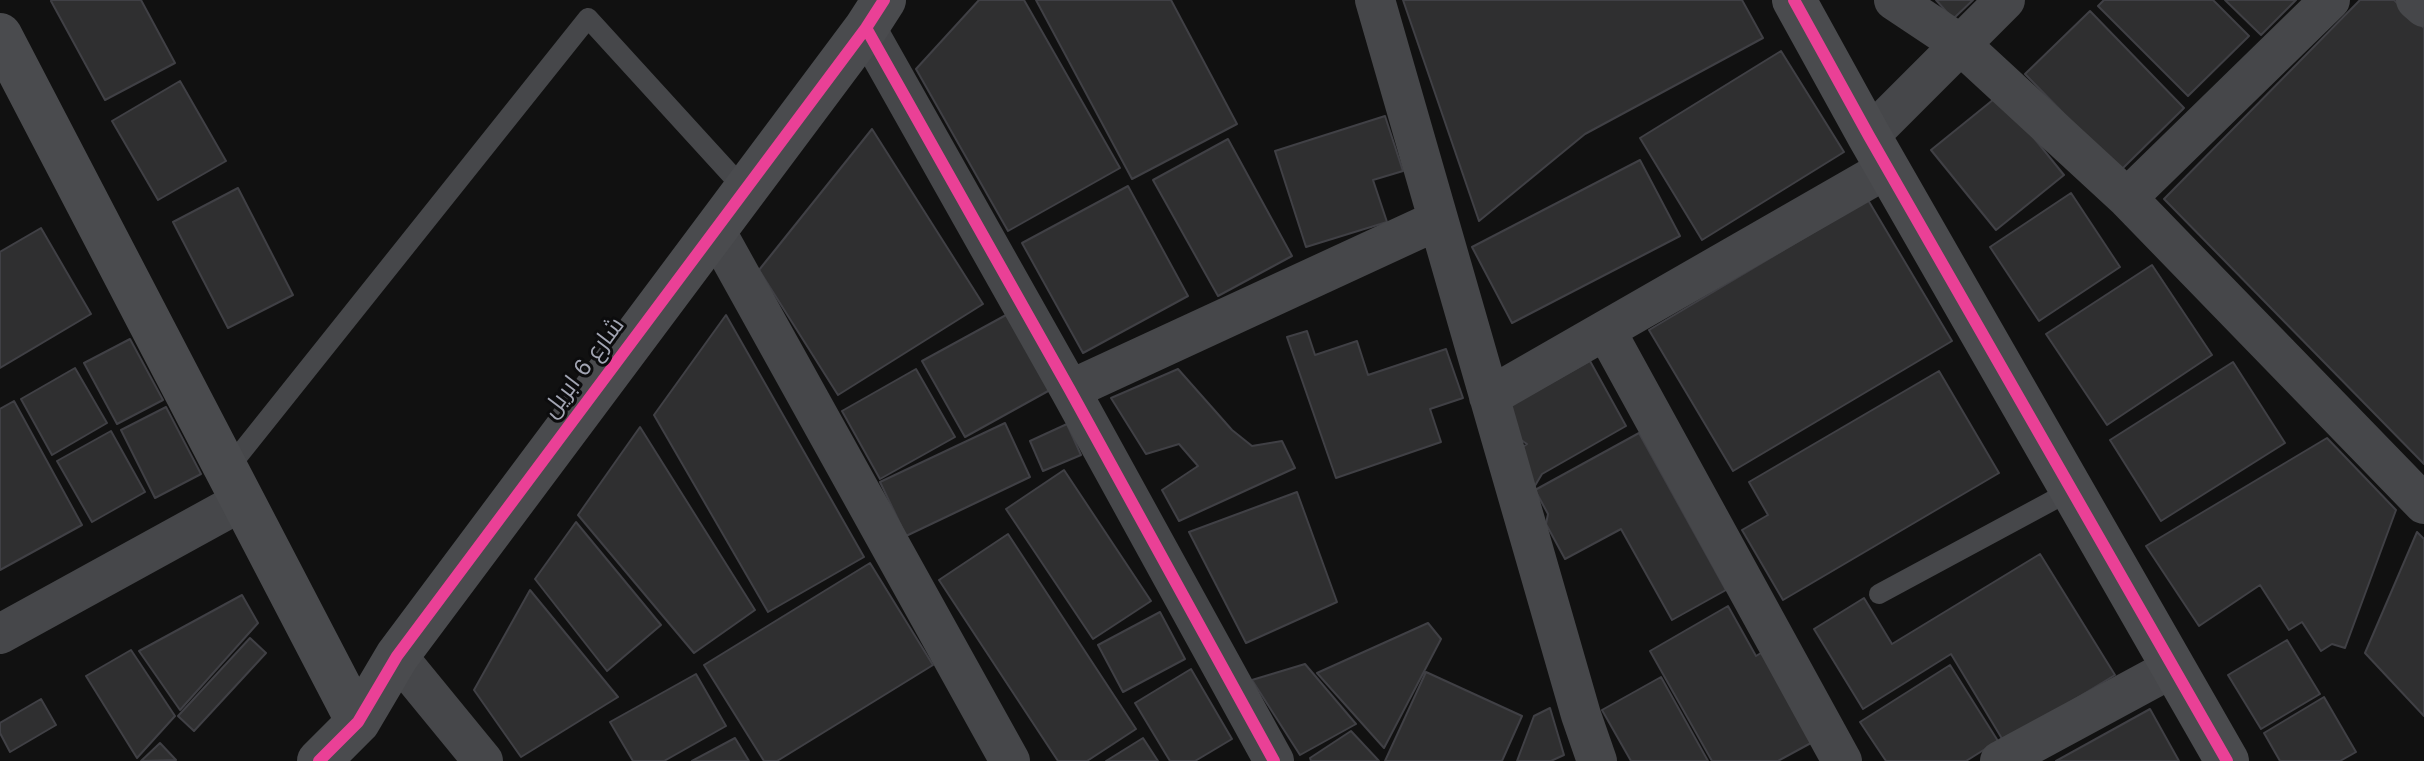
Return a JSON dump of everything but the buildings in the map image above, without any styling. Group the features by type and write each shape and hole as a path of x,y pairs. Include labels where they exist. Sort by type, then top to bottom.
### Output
{"street":[{"path":"1375,0 1581,715 1597,761"},
{"path":"1794,0 2227,761"},
{"path":"1894,0 1960,44 2127,198 2424,504"},
{"path":"1489,397 1606,331 1878,152 1960,44 2005,0"},
{"path":"2127,198 2330,0"},
{"path":"2416,0 2424,7"},
{"path":"875,14 1070,390 1274,761"},
{"name":"شارع 6 ابريل","path":"319,761 358,722 397,656 875,14"},
{"path":"0,35 358,722"},
{"path":"1070,390 1438,220"},
{"path":"715,230 1010,761"},
{"path":"1606,331 1842,761"},
{"path":"0,634 234,485"},
{"path":"397,656 483,761"},
{"path":"2000,761 2174,667"}],"lane":[{"path":"234,485 588,18 745,190"},
{"path":"1879,594 2072,490"}],"cycle path":[{"path":"319,761 358,722 397,656 884,0"},
{"path":"1794,0 2227,761"},
{"path":"866,28 1274,761"}]}
